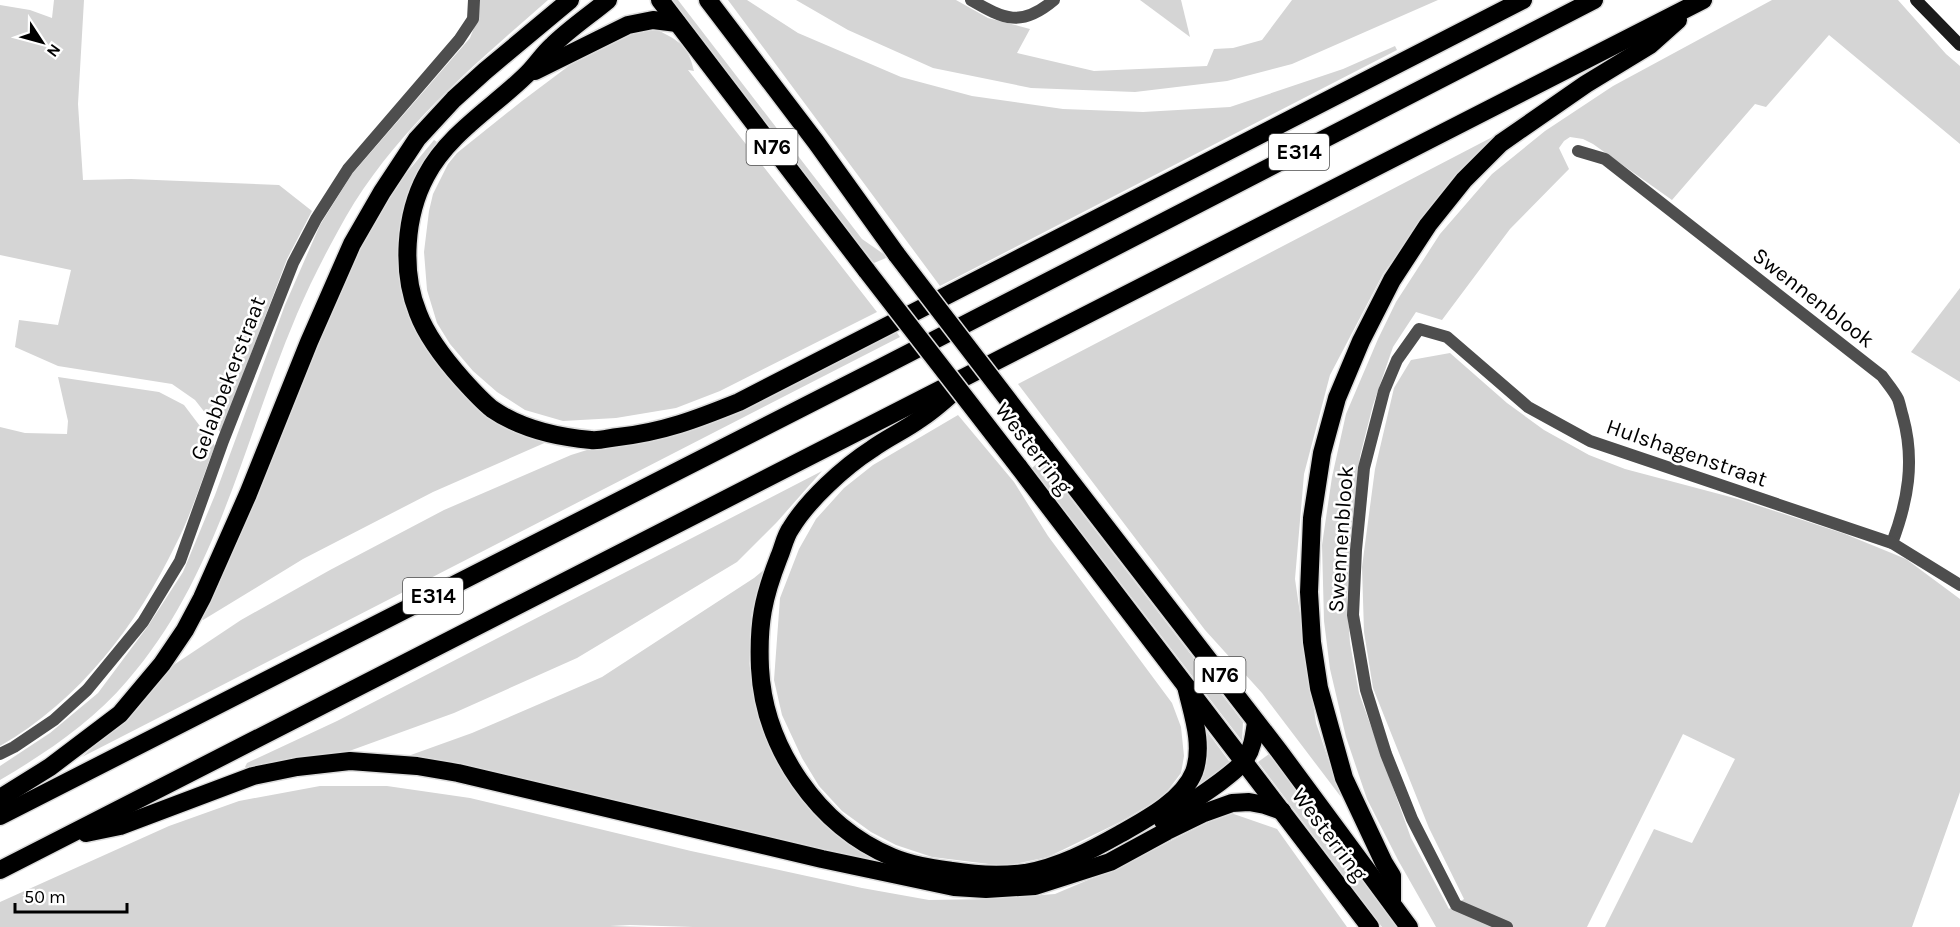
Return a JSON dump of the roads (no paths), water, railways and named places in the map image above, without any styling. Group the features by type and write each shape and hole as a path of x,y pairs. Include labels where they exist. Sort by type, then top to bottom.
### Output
{"highway":[{"path":"0,798 50,767 120,714 162,664 185,630 202,598 352,244 382,192 417,140 454,99 484,71 570,0"},
{"path":"608,0 553,45 525,76 460,133 426,175 414,207 408,254 411,286 418,313 434,343 453,370 492,409 517,422 543,433 593,440 643,434 689,422 739,402 1523,0"},
{"name":"Westerring","path":"660,0 1370,927"},
{"name":"Westerring","path":"708,0 816,142 897,255 1256,722 1409,927"},
{"name":"E314","path":"0,816 1594,0"},
{"path":"1392,903 1392,876 1344,778 1319,688 1312,642 1309,592 1312,518 1322,453 1337,398 1361,341 1392,280 1428,225 1464,180 1502,143 1586,84 1650,45 1699,2"},
{"name":"E314","path":"0,870 1699,2"},
{"path":"525,76 628,25 654,20 677,23"},
{"path":"982,369 922,419 870,450 828,483 790,529 767,588 759,627 761,691 780,747 793,771 828,815 862,842 893,858 923,867 964,873 991,875 1024,873 1057,864 1090,851 1149,818 1188,784 1195,770 1198,741 1186,686"},
{"path":"1090,867 1142,836 1245,761 1253,745 1256,722"},
{"path":"64,838 120,826 253,776 297,767 350,761 417,766 458,773 822,859 954,887 986,889 1035,886 1110,862 1185,822 1232,802 1249,802 1282,811"}],"street":[{"name":"Gelabbekerstraat","path":"0,754 54,720 87,690 143,622 180,561 223,441 293,263 316,219 348,169 459,40 472,19 474,0"},
{"path":"971,0 997,15 1017,19 1035,14 1054,0"},
{"path":"1917,0 1960,45"},
{"name":"Swennenblook","path":"1578,151 1605,159 1882,376 1898,398 1906,428 1909,456 1906,498 1902,517 1892,543"},
{"name":"Swennenblook","path":"1419,328 1397,360 1384,391 1364,468 1356,550 1353,615 1366,690 1386,754 1412,819 1456,905 1507,927"},
{"name":"Hulshagenstraat","path":"1419,328 1447,337 1528,407 1590,441 1892,543 1960,585"}]}
